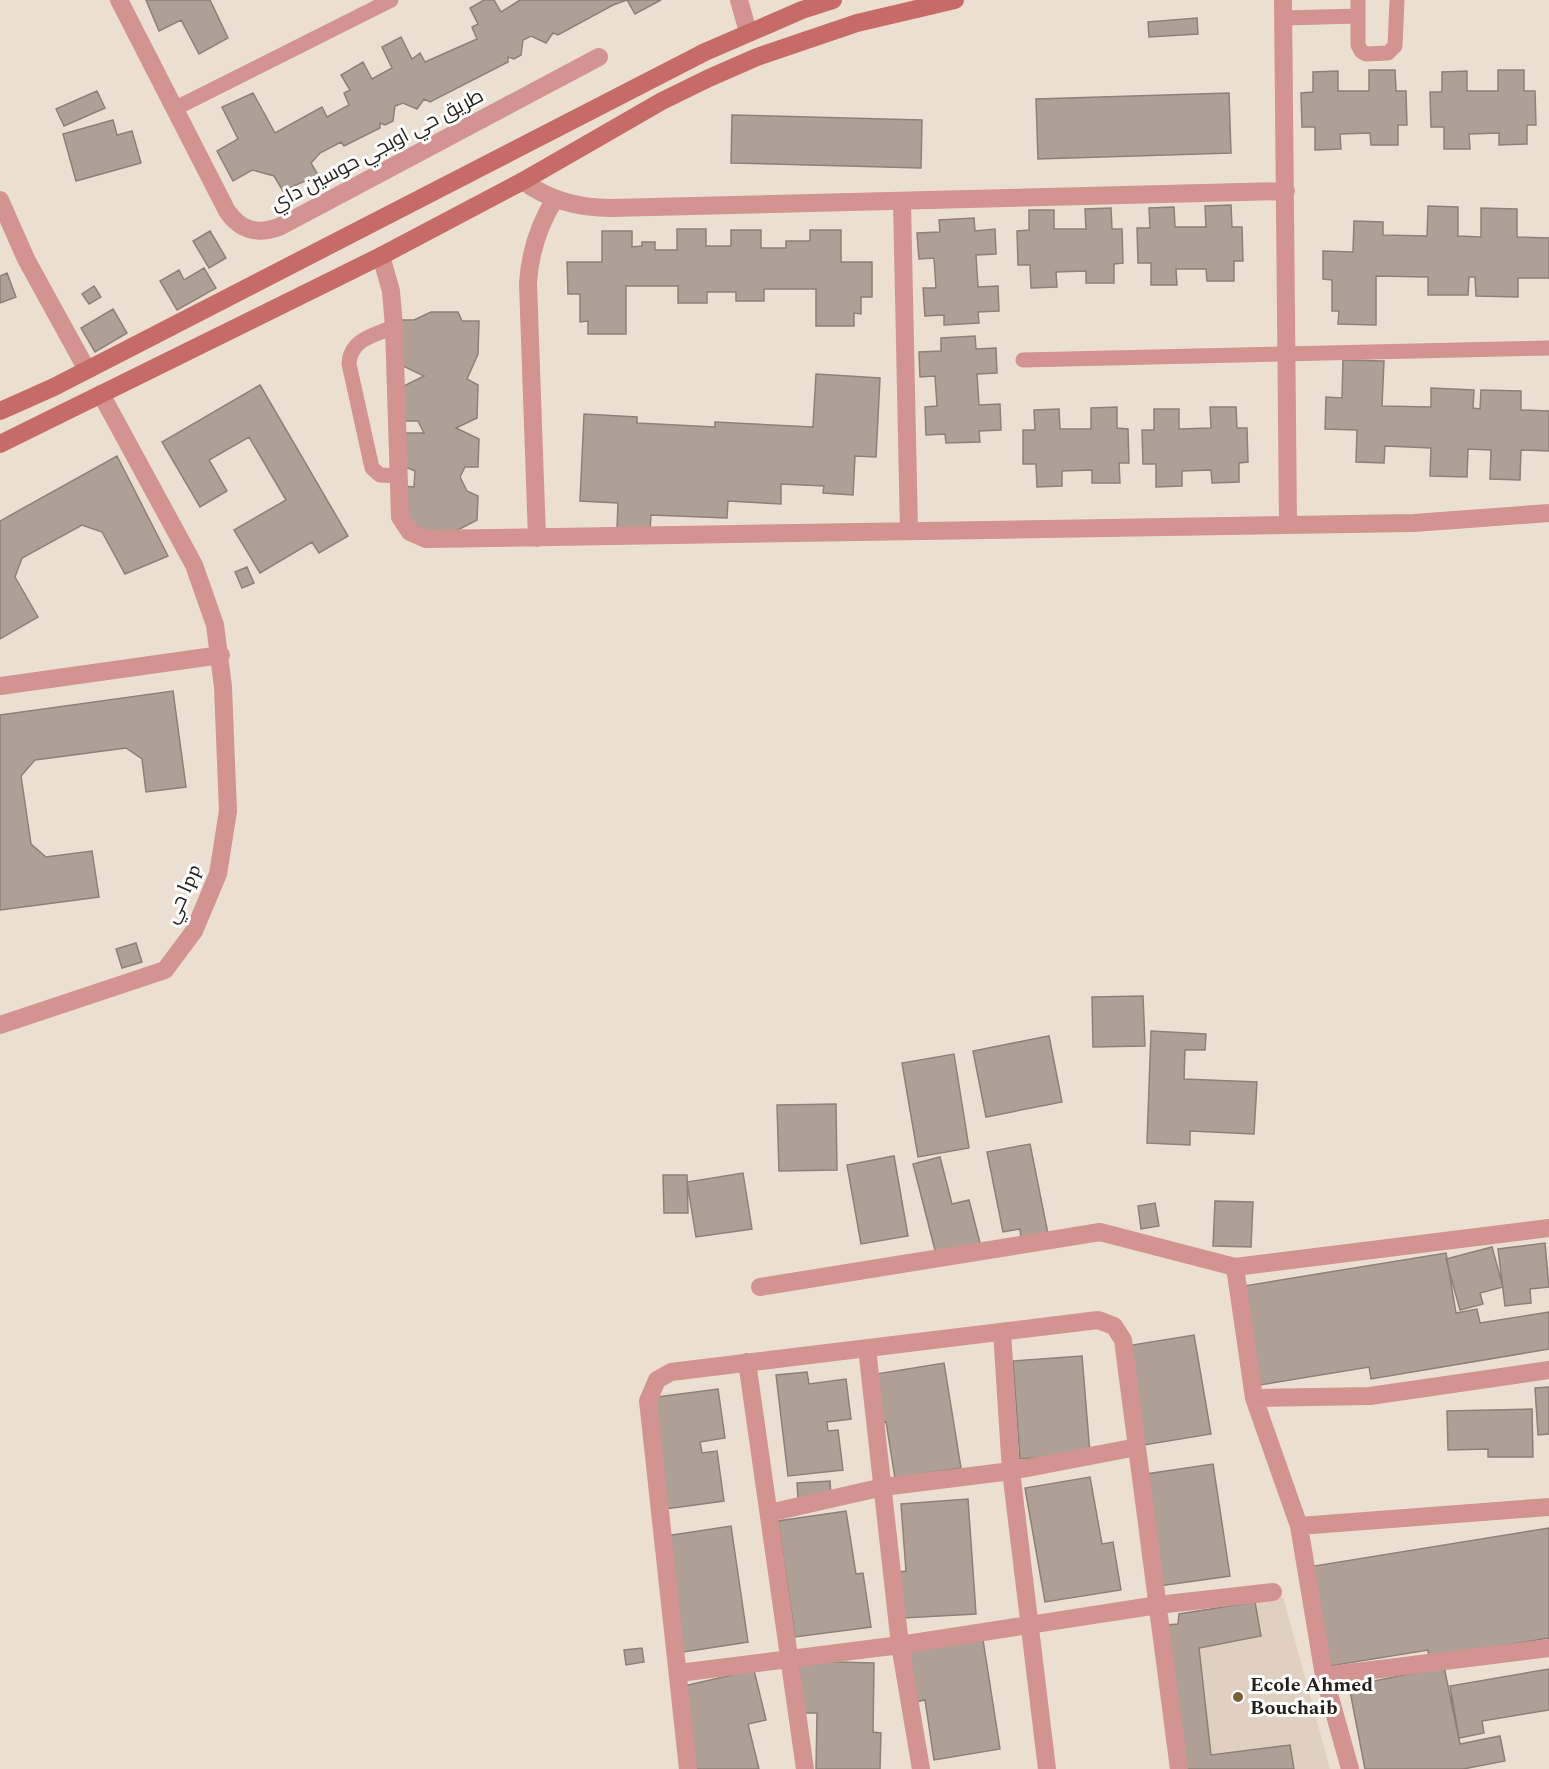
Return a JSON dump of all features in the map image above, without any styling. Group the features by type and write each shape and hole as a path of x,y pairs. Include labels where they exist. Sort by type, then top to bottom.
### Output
{"main road":[{"path":"0,411 87,369 705,52 748,32 833,0"},
{"path":"0,444 381,256 523,181 662,101 757,57 857,23 955,0"}],"street":[{"name":"طريق حي اوبجي حوسين داي","path":"119,0 233,219 250,230 260,232 279,227 599,57"},
{"path":"739,0 748,32"},
{"path":"1283,9 1288,523"},
{"path":"523,181 555,199 583,207 611,208 1286,191"},
{"path":"537,538 528,283 532,248 555,199"},
{"path":"0,201 27,259 87,369"},
{"path":"902,202 909,531"},
{"path":"381,256 391,291 394,327 400,517 404,525 418,537 426,539 1288,523 1414,523 1549,513"},
{"name":"حي lpp","path":"0,1025 165,970 194,931 218,874 228,811 221,655 206,594 194,565 101,394"},
{"path":"0,686 221,655"},
{"path":"760,1287 1100,1232 1235,1267 1549,1228"},
{"path":"1235,1267 1254,1398 1299,1526 1324,1676 1350,1769"},
{"path":"688,1769 649,1393 657,1380 671,1372 1098,1320 1114,1326 1123,1340 1179,1769"},
{"path":"1002,1332 1011,1470 1047,1769"},
{"path":"867,1348 900,1645 921,1769"},
{"path":"747,1362 806,1769"},
{"path":"1254,1398 1371,1396 1549,1370"},
{"path":"769,1513 883,1487 1011,1470 1137,1448"},
{"path":"1299,1526 1549,1507"},
{"path":"679,1672 900,1645 1158,1605 1273,1592"},
{"path":"1324,1676 1549,1648"}],"lane":[{"path":"174,109 391,0"},
{"path":"1283,9 1358,8 1358,45 1361,51 1366,54 1388,53 1395,46 1397,0"},
{"path":"394,327 358,343 352,349 349,364 372,468 380,474 399,476"},
{"path":"1023,360 1549,348"}],"shaded area":[{"name":"Ecole Ahmed Bouchaib","path":"1283,1597 1330,1769 1178,1769 1179,1614"}],"building":[{"path":"146,0 210,0 228,38 199,54 181,20 159,31"},
{"path":"484,0 494,0 501,12 520,0 627,0 613,5 558,35 553,33 546,43 531,36 523,40 521,55 514,59 508,57 508,62 430,102 424,99 417,109 403,103 395,106 393,121 385,125 380,123 380,128 344,146 341,142 320,153 311,163 318,175 283,191 274,176 252,170 233,181 217,151 238,139 222,107 253,93 275,133 322,107 327,117 349,105 344,93 350,90 341,75 363,62 372,79 392,68 382,47 401,37 412,59 420,53 425,62 477,39 472,27 478,24 470,8"},
{"path":"627,0 661,0 635,14"},
{"path":"1197,18 1198,34 1149,37 1148,22"},
{"path":"1369,70 1395,70 1396,91 1406,91 1407,125 1398,125 1398,145 1371,145 1370,133 1340,134 1341,149 1315,150 1315,127 1302,127 1301,93 1313,92 1313,72 1338,71 1338,91 1369,91"},
{"path":"1498,70 1524,70 1524,91 1535,91 1536,125 1527,125 1527,144 1499,145 1499,133 1469,134 1470,149 1444,149 1444,127 1431,127 1430,92 1442,92 1442,72 1467,71 1467,91 1498,91"},
{"path":"97,91 105,108 64,126 56,109"},
{"path":"1229,93 1231,153 1038,159 1036,99"},
{"path":"732,115 922,120 921,168 731,163"},
{"path":"113,120 117,135 132,131 141,163 76,181 63,134"},
{"path":"1231,205 1232,227 1242,227 1243,261 1234,261 1234,281 1207,281 1206,269 1176,269 1177,285 1151,285 1151,263 1138,263 1137,228 1150,228 1149,208 1174,207 1175,227 1206,227 1205,206"},
{"path":"1428,206 1458,207 1458,236 1481,237 1481,208 1517,209 1517,237 1549,238 1549,278 1518,278 1518,297 1476,296 1475,277 1469,277 1468,295 1428,295 1428,277 1376,276 1376,325 1338,324 1339,311 1332,311 1332,280 1323,279 1323,251 1353,252 1354,221 1383,222 1383,235 1427,236"},
{"path":"1111,208 1112,229 1122,229 1123,263 1114,264 1114,283 1086,283 1086,271 1056,272 1057,287 1031,288 1030,265 1018,265 1017,231 1029,230 1029,210 1054,210 1054,229 1086,229 1085,209"},
{"path":"974,218 975,231 995,229 996,254 976,255 978,287 998,286 999,311 978,312 979,323 944,325 944,315 925,316 923,288 936,288 934,258 919,259 917,233 940,232 939,220"},
{"path":"677,229 706,229 706,246 731,246 731,230 761,230 761,248 786,248 786,241 810,241 810,230 841,230 841,262 872,262 872,297 861,297 861,314 854,313 854,326 816,326 816,289 764,289 764,301 736,301 736,292 707,292 707,303 678,303 678,286 626,286 626,334 588,334 588,321 580,322 580,294 568,294 567,262 602,262 602,231 632,231 632,247 642,246 642,242 655,242 655,250 677,250"},
{"path":"210,231 226,258 209,268 193,241"},
{"path":"204,268 216,288 177,310 160,281 179,270 184,280"},
{"path":"7,273 16,297 0,303 0,276"},
{"path":"94,286 101,297 89,304 82,294"},
{"path":"113,309 127,333 95,352 81,328"},
{"path":"431,312 458,312 462,321 479,321 478,354 467,379 478,385 477,418 456,428 479,439 478,467 465,467 460,477 467,491 478,496 477,520 454,532 427,531 402,519 403,486 414,487 415,471 401,465 402,433 424,433 418,421 401,421 402,387 424,376 399,364 401,320 414,320"},
{"path":"975,336 976,349 996,348 997,373 977,374 979,405 1000,404 1001,430 979,431 980,442 946,443 945,434 926,435 925,407 937,406 935,376 920,377 919,352 941,351 941,338"},
{"path":"1343,360 1384,361 1382,406 1431,407 1431,388 1474,390 1473,408 1480,409 1481,390 1521,391 1521,410 1549,411 1549,451 1521,450 1520,480 1490,479 1491,450 1468,449 1467,477 1430,476 1431,448 1385,446 1384,463 1356,462 1357,430 1325,429 1326,397 1342,398"},
{"path":"816,374 880,378 876,457 855,456 853,495 823,493 824,486 781,484 781,504 728,501 727,518 651,515 650,531 617,529 618,503 580,501 584,414 637,417 637,423 715,427 715,422 813,427"},
{"path":"260,385 348,536 319,553 312,542 260,573 234,530 286,500 249,437 209,460 227,491 200,507 162,442"},
{"path":"1117,407 1117,428 1128,429 1129,463 1119,463 1120,483 1092,483 1092,470 1062,471 1062,486 1037,487 1036,464 1023,464 1023,430 1035,430 1034,410 1059,409 1060,429 1091,429 1091,408"},
{"path":"1210,407 1236,407 1237,428 1247,428 1248,462 1239,463 1239,482 1212,483 1211,470 1182,471 1182,486 1156,487 1156,464 1143,464 1142,430 1154,430 1154,409 1179,409 1179,429 1211,428"},
{"path":"117,456 168,556 125,574 102,532 82,525 22,558 15,577 38,617 0,639 0,521"},
{"path":"247,567 254,583 242,588 235,572"},
{"path":"173,691 186,787 146,792 142,759 126,748 35,760 21,776 31,844 46,857 92,851 99,897 0,910 0,715"},
{"path":"136,943 142,962 122,968 116,949"},
{"path":"1143,996 1145,1046 1093,1047 1092,997"},
{"path":"1151,1031 1206,1034 1205,1050 1185,1050 1184,1079 1257,1082 1254,1134 1190,1131 1190,1145 1147,1143"},
{"path":"1049,1036 1062,1102 986,1117 973,1051"},
{"path":"954,1054 969,1148 918,1157 902,1063"},
{"path":"836,1104 837,1170 779,1171 777,1105"},
{"path":"1030,1144 1048,1234 1021,1239 1020,1229 1003,1232 987,1152"},
{"path":"894,1156 908,1236 861,1244 847,1165"},
{"path":"940,1157 952,1204 969,1200 980,1243 936,1254 913,1164"},
{"path":"743,1173 752,1229 696,1237 687,1182"},
{"path":"663,1175 687,1175 688,1213 664,1213"},
{"path":"1215,1201 1253,1202 1251,1247 1213,1246"},
{"path":"1155,1203 1159,1226 1141,1229 1138,1206"},
{"path":"1545,1243 1549,1287 1530,1289 1531,1303 1505,1306 1498,1249"},
{"path":"1492,1247 1503,1287 1480,1293 1483,1304 1460,1310 1446,1259"},
{"path":"1446,1253 1456,1313 1477,1309 1480,1323 1549,1312 1549,1349 1371,1379 1369,1367 1260,1385 1244,1286"},
{"path":"1194,1335 1211,1434 1144,1445 1120,1347"},
{"path":"1082,1356 1090,1454 1020,1459 1013,1361"},
{"path":"944,1363 961,1468 895,1478 886,1422 878,1424 870,1375"},
{"path":"807,1372 809,1384 846,1379 851,1419 827,1422 828,1431 838,1430 843,1470 788,1476 776,1375"},
{"path":"1549,1387 1549,1434 1538,1435 1535,1388"},
{"path":"718,1389 725,1438 700,1442 702,1453 717,1451 724,1501 658,1510 642,1399"},
{"path":"1532,1409 1533,1457 1488,1457 1488,1449 1448,1450 1447,1411"},
{"path":"1213,1464 1230,1576 1152,1587 1146,1474"},
{"path":"1090,1477 1102,1544 1113,1542 1121,1590 1045,1602 1025,1488"},
{"path":"830,1481 831,1495 798,1498 797,1483"},
{"path":"968,1499 976,1614 903,1618 900,1572 906,1571 901,1504"},
{"path":"846,1511 856,1574 863,1573 871,1627 795,1637 778,1521"},
{"path":"731,1526 748,1642 677,1653 660,1537"},
{"path":"1549,1528 1549,1638 1429,1658 1428,1650 1330,1666 1308,1567"},
{"path":"1255,1602 1261,1636 1199,1648 1211,1755 1290,1745 1294,1769 1178,1769 1155,1626 1178,1624 1179,1614"},
{"path":"983,1640 1000,1749 934,1760 925,1700 915,1702 907,1651"},
{"path":"642,1648 644,1662 626,1665 624,1650"},
{"path":"799,1661 874,1663 873,1732 881,1733 880,1769 816,1769 817,1713 798,1713"},
{"path":"1444,1667 1460,1744 1500,1736 1505,1761 1463,1769 1365,1769 1349,1686"},
{"path":"1549,1669 1549,1710 1482,1721 1484,1733 1459,1738 1450,1686"},
{"path":"754,1670 766,1720 748,1724 759,1769 695,1769 675,1688"}],"place":[{"name":"Ecole Ahmed Bouchaib","path":"1238,1697"}]}
